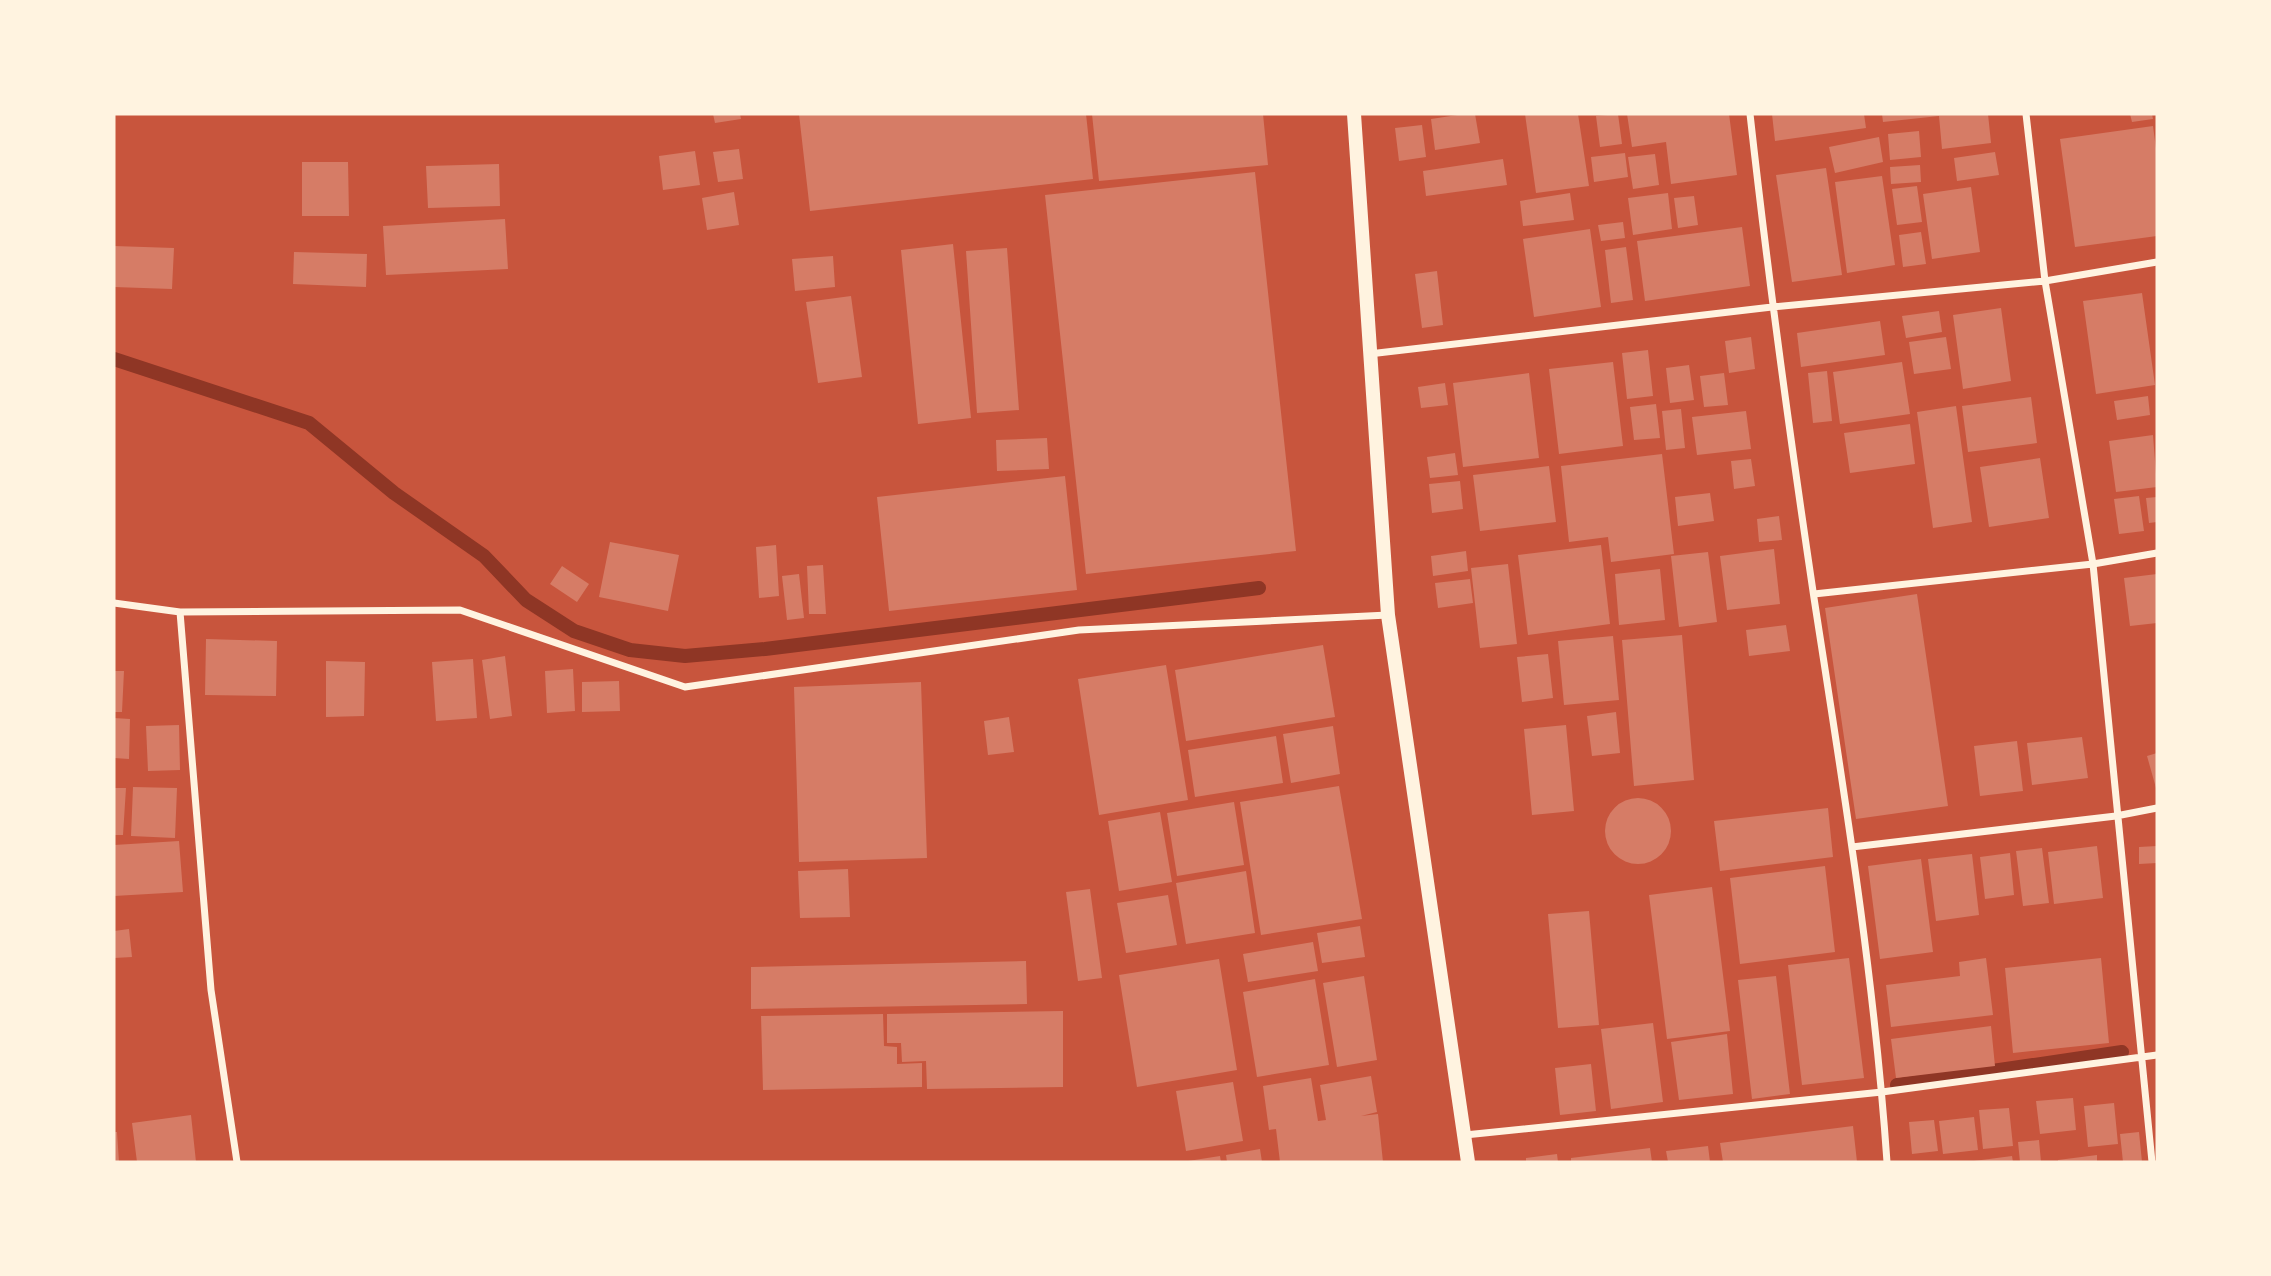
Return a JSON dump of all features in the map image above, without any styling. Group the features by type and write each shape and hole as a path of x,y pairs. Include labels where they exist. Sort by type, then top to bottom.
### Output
{"main road":[{"path":"1354,114 1368,354 1388,615 1468,1162"}],"street":[{"path":"1750,114 1772,307 1852,847 1882,1092 1887,1162"},
{"path":"2026,114 2045,281 2093,564 2152,1162"},
{"path":"1368,354 1772,307 2045,281 2157,262"},
{"path":"1814,594 2093,564 2157,553"},
{"path":"114,603 180,612 460,610 685,687 1079,630 1388,615"},
{"path":"180,612 211,990 237,1162"},
{"path":"1852,847 2116,816 2157,808"},
{"path":"1465,1135 1882,1092 2157,1055"}],"building":[{"path":"713,114 740,114 741,119 715,123"},
{"path":"799,114 1086,114 1093,179 810,211"},
{"path":"1092,114 1263,114 1268,165 1099,181"},
{"path":"1475,114 1480,143 1435,150 1431,119"},
{"path":"1525,114 1578,114 1589,186 1536,193"},
{"path":"1618,114 1622,144 1600,147 1596,116"},
{"path":"1627,114 1729,114 1737,175 1671,184 1666,142 1632,147"},
{"path":"1772,114 1864,114 1866,128 1775,141"},
{"path":"1882,114 1988,114 1991,143 1942,149 1939,116 1883,122"},
{"path":"2130,114 2152,114 2153,119 2132,122"},
{"path":"1422,125 1426,157 1399,161 1395,128"},
{"path":"2153,126 2157,156 2157,236 2075,247 2060,139"},
{"path":"1919,131 1921,157 1890,160 1888,134"},
{"path":"1879,137 1883,162 1835,173 1829,147"},
{"path":"739,149 743,179 718,182 713,152"},
{"path":"695,151 700,185 663,190 659,156"},
{"path":"1995,152 1999,175 1957,181 1954,158"},
{"path":"1625,153 1628,177 1594,182 1591,157"},
{"path":"1655,154 1659,185 1633,189 1628,157"},
{"path":"1503,159 1507,185 1426,196 1423,171"},
{"path":"302,162 348,162 349,216 302,216"},
{"path":"499,164 500,206 428,208 426,166"},
{"path":"1920,165 1921,182 1891,184 1890,167"},
{"path":"1826,168 1842,275 1792,282 1776,175"},
{"path":"1255,172 1296,551 1086,574 1045,195"},
{"path":"1882,176 1895,265 1847,273 1835,182"},
{"path":"1917,186 1922,222 1897,225 1892,189"},
{"path":"1971,187 1980,252 1932,259 1923,194"},
{"path":"734,192 739,225 707,230 702,198"},
{"path":"1570,193 1574,220 1523,226 1520,201"},
{"path":"1668,193 1672,229 1633,235 1628,198"},
{"path":"1694,196 1698,225 1678,228 1674,198"},
{"path":"505,219 508,269 386,275 383,226"},
{"path":"1623,222 1625,238 1601,241 1598,225"},
{"path":"1742,227 1750,286 1645,301 1637,241"},
{"path":"1590,229 1601,307 1534,317 1523,239"},
{"path":"1921,232 1926,264 1903,267 1899,235"},
{"path":"953,244 971,418 918,424 901,250"},
{"path":"114,246 174,248 172,289 114,287"},
{"path":"1626,247 1633,300 1611,303 1605,250"},
{"path":"1007,248 1019,410 977,413 966,251"},
{"path":"294,252 367,254 366,287 293,284"},
{"path":"833,256 835,287 795,291 792,259"},
{"path":"1437,271 1443,325 1422,328 1415,274"},
{"path":"2142,293 2155,385 2096,394 2083,301"},
{"path":"851,296 862,377 818,383 806,302"},
{"path":"2001,308 2011,381 1963,389 1953,315"},
{"path":"1939,311 1942,332 1906,338 1902,316"},
{"path":"1880,321 1885,355 1801,367 1797,333"},
{"path":"1751,337 1755,369 1729,373 1725,341"},
{"path":"1946,337 1951,369 1914,374 1909,342"},
{"path":"1648,350 1653,396 1627,399 1622,353"},
{"path":"1613,362 1623,446 1559,454 1549,369"},
{"path":"1902,362 1910,414 1840,424 1833,372"},
{"path":"1689,365 1694,400 1670,403 1666,368"},
{"path":"1827,371 1832,421 1813,423 1808,373"},
{"path":"1529,373 1539,458 1463,467 1453,383"},
{"path":"1724,373 1728,405 1704,407 1700,376"},
{"path":"1445,383 1448,405 1421,408 1418,387"},
{"path":"2148,396 2150,415 2117,420 2114,401"},
{"path":"2031,397 2037,443 1968,452 1962,406"},
{"path":"1656,404 1660,438 1634,440 1630,407"},
{"path":"1956,406 1972,522 1933,528 1917,412"},
{"path":"1681,409 1685,448 1666,450 1662,411"},
{"path":"1746,411 1751,449 1697,455 1692,417"},
{"path":"1910,424 1915,464 1850,473 1844,433"},
{"path":"2153,435 2157,487 2116,492 2109,441"},
{"path":"1047,438 1049,469 997,471 996,440"},
{"path":"1455,453 1458,475 1430,478 1427,457"},
{"path":"1662,454 1674,554 1611,562 1608,537 1569,542 1561,466"},
{"path":"2040,458 2049,518 1989,527 1980,467"},
{"path":"1751,459 1755,486 1734,489 1731,461"},
{"path":"1549,466 1556,522 1480,531 1473,475"},
{"path":"1065,476 1077,590 889,611 877,497"},
{"path":"1460,481 1463,509 1432,513 1429,484"},
{"path":"1710,493 1714,521 1678,526 1675,497"},
{"path":"2139,496 2144,531 2119,534 2114,499"},
{"path":"2157,497 2157,522 2149,523 2146,498"},
{"path":"1779,516 1782,540 1759,542 1757,519"},
{"path":"610,542 679,555 668,611 599,597"},
{"path":"776,545 779,596 759,598 756,547"},
{"path":"1601,545 1610,624 1528,635 1518,555"},
{"path":"1774,549 1780,604 1727,610 1720,556"},
{"path":"1466,551 1468,571 1433,576 1431,556"},
{"path":"1708,552 1717,622 1679,627 1671,556"},
{"path":"1508,564 1517,644 1480,648 1471,568"},
{"path":"823,565 826,614 809,614 807,566"},
{"path":"562,566 589,584 577,602 550,584"},
{"path":"1660,569 1665,620 1619,625 1615,574"},
{"path":"799,574 804,618 787,620 782,576"},
{"path":"2157,574 2157,623 2130,626 2124,578"},
{"path":"1470,579 1473,603 1438,608 1435,583"},
{"path":"1917,594 1948,806 1856,819 1825,608"},
{"path":"1786,625 1790,651 1749,656 1746,630"},
{"path":"1682,635 1694,780 1634,786 1622,640"},
{"path":"1613,636 1619,700 1564,705 1558,641"},
{"path":"206,639 277,641 276,696 205,695"},
{"path":"1323,645 1335,717 1186,741 1175,670"},
{"path":"1548,654 1553,698 1522,702 1517,657"},
{"path":"505,656 512,716 490,719 482,660"},
{"path":"473,659 477,718 436,721 432,662"},
{"path":"326,661 365,662 364,716 326,717"},
{"path":"1166,665 1188,800 1099,815 1078,679"},
{"path":"573,669 575,711 547,713 545,671"},
{"path":"114,671 124,671 122,712 114,712"},
{"path":"619,681 620,711 582,712 582,682"},
{"path":"921,682 927,858 799,862 794,687"},
{"path":"1616,712 1620,753 1592,756 1587,716"},
{"path":"1009,717 1014,752 988,755 984,721"},
{"path":"114,718 130,719 129,759 114,758"},
{"path":"179,725 180,770 148,771 146,726"},
{"path":"1566,725 1574,811 1532,815 1524,729"},
{"path":"1333,726 1340,774 1291,783 1283,734"},
{"path":"1276,736 1283,783 1195,797 1188,750"},
{"path":"2082,737 2088,778 2032,785 2027,743"},
{"path":"2017,741 2023,791 1980,796 1974,746"},
{"path":"2157,753 2157,788 2156,788 2147,756"},
{"path":"1339,786 1362,919 1261,935 1240,802"},
{"path":"133,787 177,788 175,838 131,836"},
{"path":"114,788 126,788 123,835 114,835"},
{"path":"1631,798 1645,798 1657,803 1666,812 1671,831 1669,844 1662,855 1645,864 1631,864 1619,859 1610,850 1605,838 1605,824 1610,812 1619,803"},
{"path":"1234,802 1244,865 1177,876 1167,813"},
{"path":"1828,808 1833,857 1720,871 1714,821"},
{"path":"1160,812 1172,882 1119,891 1108,821"},
{"path":"179,841 183,892 114,896 114,845"},
{"path":"2097,846 2103,898 2054,904 2048,852"},
{"path":"2157,846 2157,863 2139,864 2139,847"},
{"path":"2042,848 2049,903 2023,906 2016,851"},
{"path":"2010,853 2014,895 1985,899 1980,857"},
{"path":"1972,854 1979,915 1936,921 1928,859"},
{"path":"1921,859 1933,952 1880,959 1868,866"},
{"path":"1825,866 1835,952 1740,964 1730,878"},
{"path":"848,869 850,917 800,918 798,871"},
{"path":"1246,871 1255,933 1186,944 1176,883"},
{"path":"1712,887 1730,1031 1667,1039 1649,895"},
{"path":"1090,889 1102,978 1078,981 1066,892"},
{"path":"1168,895 1177,945 1126,953 1117,903"},
{"path":"1589,911 1599,1025 1558,1028 1548,914"},
{"path":"1360,926 1365,957 1322,963 1317,933"},
{"path":"129,929 132,957 114,958 114,931"},
{"path":"1313,942 1318,971 1248,982 1243,954"},
{"path":"1849,958 1864,1078 1802,1085 1788,965"},
{"path":"1986,958 1993,1015 1891,1027 1886,985 1960,976 1959,962"},
{"path":"2101,958 2109,1043 2013,1053 2005,968"},
{"path":"1219,959 1237,1070 1137,1087 1119,975"},
{"path":"1026,961 1027,1004 751,1009 751,967"},
{"path":"1364,976 1377,1060 1337,1067 1323,983"},
{"path":"1776,976 1790,1094 1752,1099 1738,980"},
{"path":"1315,979 1329,1065 1257,1077 1243,992"},
{"path":"1063,1011 1063,1087 927,1089 926,1061 902,1062 901,1043 887,1043 887,1014"},
{"path":"883,1014 884,1046 897,1047 897,1064 922,1063 922,1087 763,1090 761,1016"},
{"path":"1653,1023 1663,1102 1611,1109 1601,1029"},
{"path":"1991,1026 1995,1066 1896,1078 1891,1039"},
{"path":"1727,1034 1733,1094 1679,1100 1671,1042"},
{"path":"1591,1064 1596,1111 1560,1115 1555,1068"},
{"path":"1371,1076 1377,1112 1361,1116 1378,1114 1383,1162 1280,1162 1276,1129 1269,1130 1263,1086 1311,1078 1318,1121 1326,1120 1320,1085"},
{"path":"1233,1082 1243,1141 1186,1151 1176,1091"},
{"path":"2073,1098 2076,1130 2040,1134 2036,1101"},
{"path":"2114,1103 2118,1144 2088,1147 2084,1106"},
{"path":"2009,1108 2013,1146 1983,1149 1979,1110"},
{"path":"191,1115 196,1162 137,1162 132,1123"},
{"path":"1974,1117 1978,1150 1943,1154 1939,1121"},
{"path":"1934,1120 1938,1151 1912,1154 1909,1122"},
{"path":"1853,1126 1857,1162 1723,1162 1720,1143"},
{"path":"114,1132 117,1132 119,1162 114,1162"},
{"path":"2139,1132 2142,1162 2123,1162 2120,1134"},
{"path":"2039,1140 2041,1162 2020,1162 2018,1142"},
{"path":"1708,1146 1710,1162 1668,1162 1666,1151"},
{"path":"1650,1148 1652,1162 1571,1162 1571,1158"},
{"path":"1260,1149 1262,1162 1227,1162 1226,1155"},
{"path":"1557,1154 1558,1162 1526,1162 1526,1158"},
{"path":"2097,1155 2097,1162 2058,1162 2058,1160"},
{"path":"1220,1156 1221,1162 1188,1162 1188,1161"},
{"path":"2012,1156 2013,1162 1974,1162 1974,1161"}],"waterway":[{"path":"114,359 309,423 394,493 484,556 526,600 574,631 630,650 685,656 765,649 1259,588"},
{"path":"1897,1085 2122,1052"}]}
